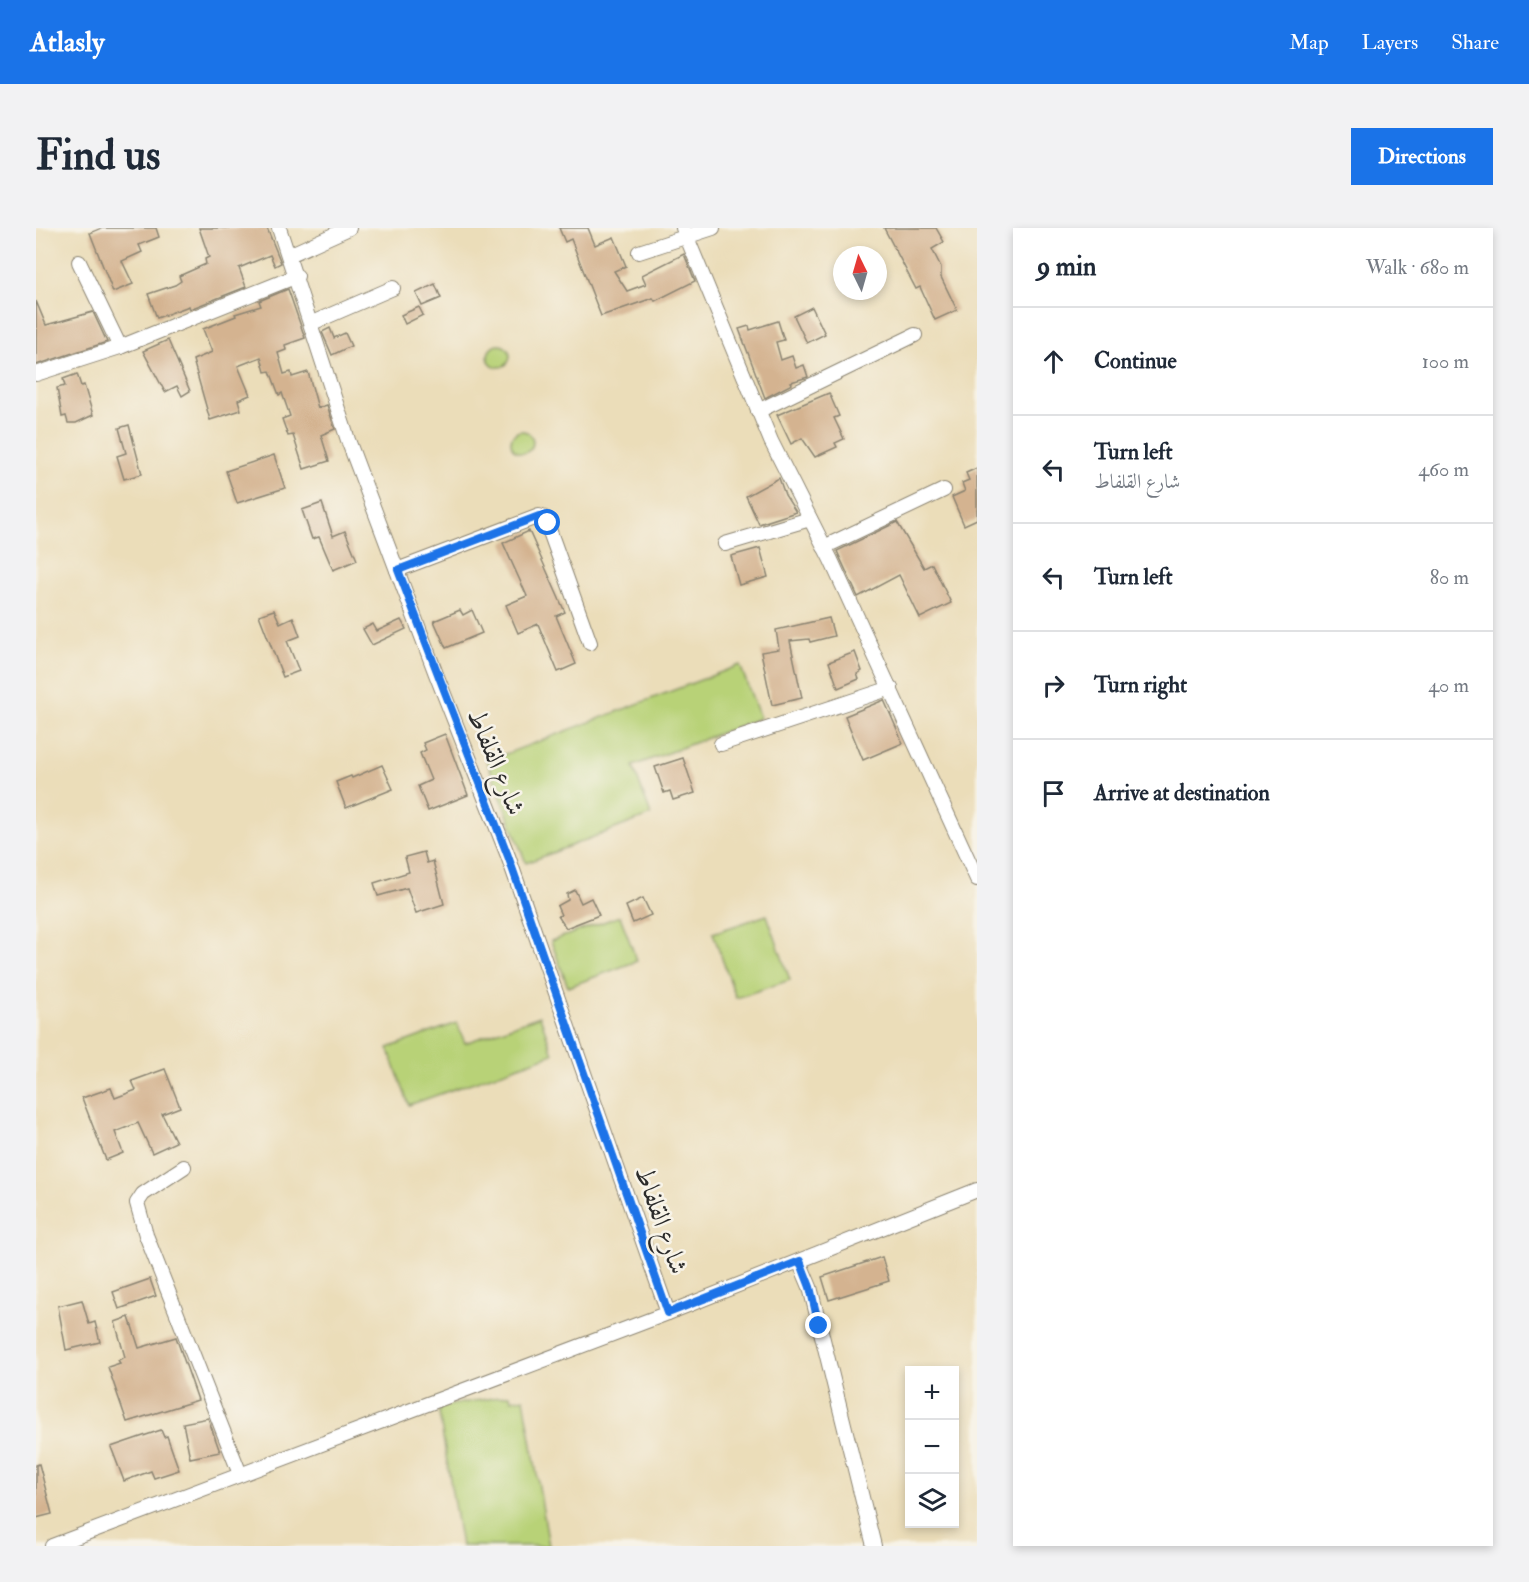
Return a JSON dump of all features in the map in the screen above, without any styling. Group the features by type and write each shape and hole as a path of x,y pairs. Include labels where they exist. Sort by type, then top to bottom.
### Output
{"street":[{"name":"شارع القلفاط","path":"279,228 297,276 348,440 508,856 668,1313"},
{"path":"289,255 349,228"},
{"path":"639,252 685,233 713,228"},
{"path":"685,233 758,411 891,688 977,879"},
{"path":"79,262 120,348"},
{"path":"36,374 120,348 297,276"},
{"path":"312,323 393,288"},
{"path":"758,411 915,335"},
{"path":"824,547 944,490"},
{"path":"398,570 539,516 545,518 590,643"},
{"path":"725,544 810,519"},
{"path":"721,744 891,688"},
{"path":"184,1167 143,1194 137,1203 146,1234 240,1474"},
{"path":"52,1546 668,1313 977,1190"},
{"path":"800,1261 810,1287 874,1546"}],"green space":[{"path":"499,345 507,348 510,356 507,364 499,367 491,364 488,356 491,348"},
{"path":"522,431 530,434 533,442 530,450 522,453 514,450 511,442 514,434"},
{"path":"740,665 760,718 633,766 651,815 526,863 487,761"},
{"path":"767,915 790,980 736,998 713,933"},
{"path":"620,916 637,961 568,987 551,941"},
{"path":"540,1016 553,1054 409,1105 388,1048 457,1023 465,1043"},
{"path":"510,1395 511,1400 524,1398 549,1546 461,1546 438,1407"}],"building":[{"path":"102,228 156,228 159,237 139,245 142,252 122,261 133,284 113,292 90,233"},
{"path":"199,228 267,228 281,263 275,266 270,255 239,268 246,287 190,309 189,306 157,318 148,294 175,285 181,281 179,276 206,264 205,259 209,257"},
{"path":"559,228 588,228 595,245 614,237 626,266 614,271 627,291 646,284 642,275 684,254 695,281 655,301 653,298 601,316 571,239 565,242"},
{"path":"884,228 936,228 944,242 932,249 941,267 941,277 957,310 935,320 920,287 916,289"},
{"path":"435,284 441,298 422,306 416,293"},
{"path":"288,289 305,338 285,345 286,350 278,353 284,374 291,372 292,377 308,372 318,408 327,405 335,429 321,435 329,461 304,469 293,435 288,436 282,419 290,416 282,393 279,395 270,371 265,372 261,357 238,366 250,395 238,400 241,410 210,420 193,360 212,352 203,329 236,316 235,314 261,306 259,301"},
{"path":"36,301 46,325 93,312 107,342 36,365"},
{"path":"419,307 423,315 405,324 401,315"},
{"path":"812,307 825,334 807,343 794,316"},
{"path":"778,321 784,340 776,342 781,360 792,356 796,368 804,365 808,377 791,382 792,384 765,398 739,329 749,326 750,330"},
{"path":"330,328 334,338 345,333 351,346 332,355 322,332"},
{"path":"168,340 190,391 182,396 177,386 165,392 143,351"},
{"path":"77,374 81,386 84,385 93,415 76,423 68,423 66,416 62,417 57,388 65,386 63,379"},
{"path":"829,393 839,416 834,418 844,439 835,443 837,447 815,457 802,438 791,444 777,415"},
{"path":"129,425 142,474 124,479 117,456 126,453 119,428"},
{"path":"274,455 285,488 237,503 226,471"},
{"path":"977,468 977,519 964,525 952,497 965,491 962,483 969,480 966,473"},
{"path":"779,478 785,495 796,512 759,524 746,496"},
{"path":"322,503 333,536 345,531 357,560 333,570 319,537 312,539 302,510"},
{"path":"897,522 924,568 932,564 951,603 920,618 899,575 858,597 837,551"},
{"path":"529,531 565,612 556,616 576,664 558,672 538,624 518,633 506,605 527,596 503,543"},
{"path":"760,548 768,577 739,585 731,556"},
{"path":"274,610 280,623 293,617 300,636 287,641 299,671 283,677 259,615"},
{"path":"460,610 463,615 472,610 482,633 446,648 434,621"},
{"path":"829,618 834,636 810,642 809,639 790,641 802,698 772,705 761,652 779,649 776,630"},
{"path":"401,620 406,629 372,645 363,629 373,624 377,631"},
{"path":"855,652 862,671 857,674 859,679 838,688 829,662"},
{"path":"884,700 903,743 863,760 845,716"},
{"path":"445,734 468,795 428,811 418,786 431,780 420,753 426,750 423,743"},
{"path":"683,758 695,793 673,800 670,791 664,793 655,767"},
{"path":"382,765 393,789 346,808 336,782"},
{"path":"424,852 427,863 433,861 444,904 416,913 407,888 378,896 374,883 409,872 405,857"},
{"path":"575,890 581,903 591,898 599,915 566,928 558,916 561,915 557,906 568,900 567,894"},
{"path":"643,898 651,915 633,923 626,906"},
{"path":"165,1069 180,1107 162,1114 176,1142 152,1153 138,1123 115,1132 123,1153 106,1160 82,1098 111,1088 115,1098 136,1090 132,1081"},
{"path":"882,1257 889,1281 829,1300 822,1277"},
{"path":"150,1279 156,1296 119,1309 113,1292"},
{"path":"82,1300 89,1324 95,1322 100,1342 66,1350 58,1306"},
{"path":"129,1317 139,1348 176,1337 198,1400 127,1422 108,1367 120,1363 118,1360 125,1357 115,1322"},
{"path":"208,1418 220,1452 190,1458 183,1423"},
{"path":"161,1430 164,1437 167,1436 179,1470 154,1478 151,1471 124,1481 111,1447"},
{"path":"39,1464 52,1514 36,1518 36,1465"}],"route":[{"path":"548,523 545,518 539,516 398,570 436,675 508,856 668,1313 800,1261 810,1287 819,1326"}]}
